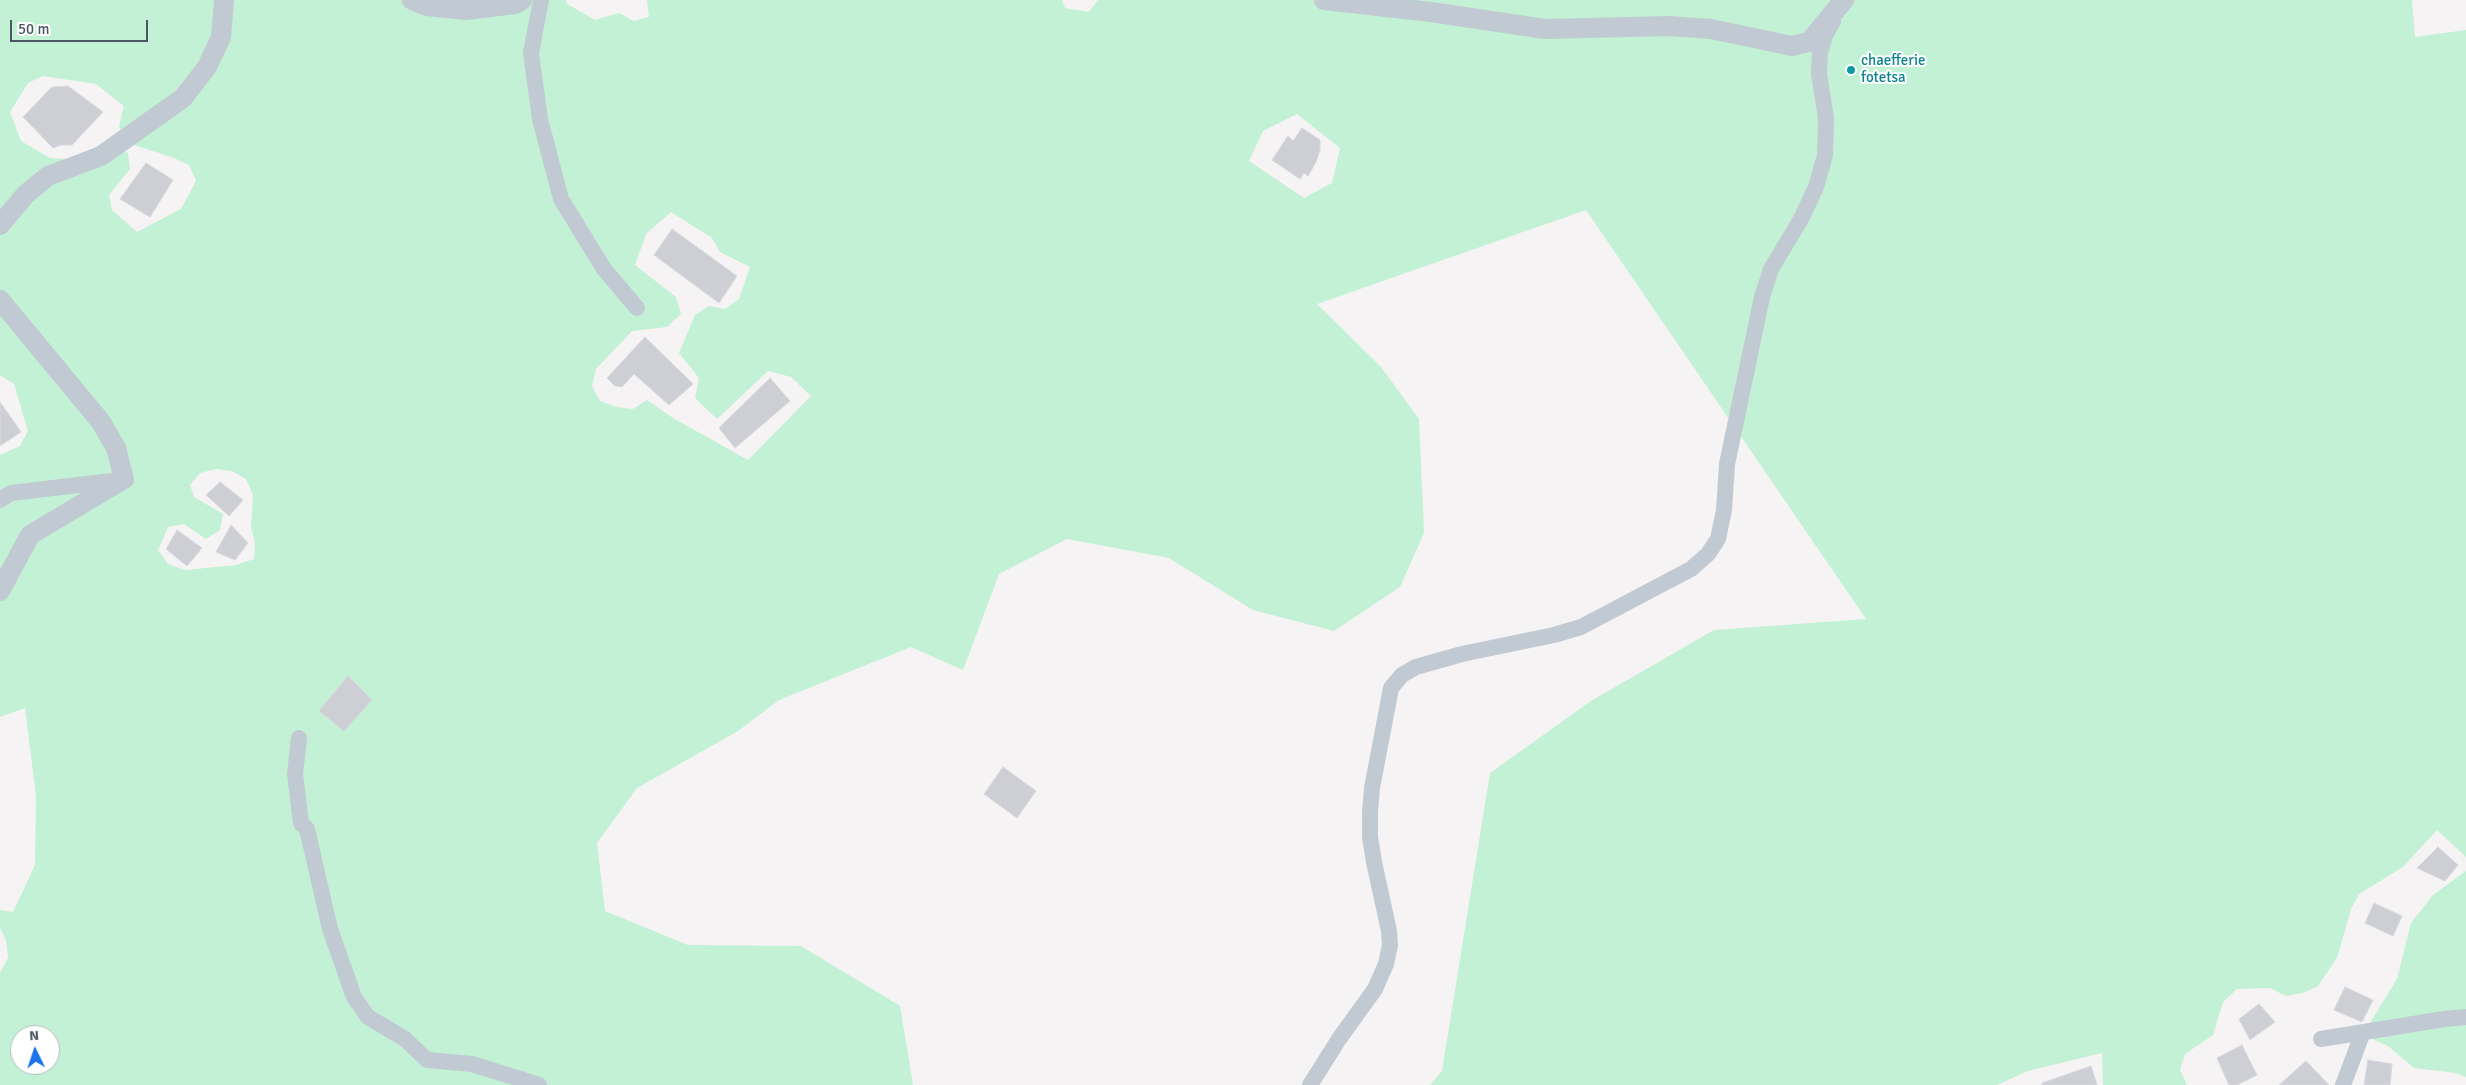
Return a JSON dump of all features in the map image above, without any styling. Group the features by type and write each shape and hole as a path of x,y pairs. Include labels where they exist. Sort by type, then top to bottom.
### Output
{"street":[{"path":"0,225 26,194 48,176 101,156 184,98 207,67 221,37 224,0"},
{"path":"412,0 427,6 466,10 515,4 522,0"},
{"path":"541,0 531,53 540,119 561,199 604,269 637,308"},
{"path":"1324,0 1545,28 1670,26 1711,29 1792,46 1809,42 1845,0"},
{"path":"1310,1085 1339,1038 1375,989 1386,964 1390,945 1389,932 1372,854 1370,812 1372,788 1391,688 1402,675 1416,667 1462,654 1554,635 1581,627 1691,569 1708,554 1718,539 1724,510 1727,464 1762,297 1771,269 1801,219 1816,187 1825,155 1826,118 1820,74 1820,52 1825,36 1845,0"},
{"path":"0,300 101,422 116,448 124,479"},
{"path":"0,500 11,493 124,479"},
{"path":"0,591 30,535 124,479"},
{"path":"299,738 295,774 300,824 307,829 330,929 354,997 368,1016 405,1039 427,1060 472,1064 539,1085"},
{"path":"2321,1039 2466,1017"},
{"path":"2343,1085 2363,1032"}],"green space":[{"path":"0,0 566,0 567,4 595,20 619,13 634,21 649,17 647,0 1062,0 1065,8 1089,12 1098,0 2412,0 2415,37 2466,30 2466,857 2437,830 2403,867 2359,894 2351,909 2337,958 2317,987 2302,993 2286,996 2270,988 2237,989 2223,1002 2213,1035 2185,1054 2180,1070 2187,1085 2103,1085 2102,1053 2028,1071 1997,1085 1430,1085 1442,1071 1490,773 1591,701 1714,630 1866,619 1586,210 1317,304 1381,367 1419,419 1424,533 1400,587 1334,631 1253,610 1169,558 1067,539 999,574 963,670 911,647 779,700 738,731 637,788 597,843 605,911 688,945 801,946 900,1006 913,1085 0,1085 0,973 8,958 6,940 0,928 0,910 13,912 35,865 36,796 25,708 0,717 0,455 20,446 28,431 14,384 0,375","holes":["43,76 96,84 124,106 119,126 125,142 174,158 189,165 196,181 181,209 137,232 112,210 109,195 130,169 128,153 97,147 68,159 50,158 21,141 10,112 28,83","1297,114 1340,148 1332,183 1304,198 1249,161 1263,131","671,212 712,238 720,252 750,267 739,299 725,309 709,306 695,315 679,353 699,378 695,398 717,419 768,371 791,377 811,396 748,460 673,418 647,400 633,409 616,407 600,401 592,386 596,369 632,331 667,327 681,314 676,297 635,265 646,234","216,469 232,471 246,479 253,495 251,527 255,543 254,559 236,565 185,570 168,564 158,550 168,527 184,524 206,539 220,530 223,514 194,497 190,485 200,473"]},
{"path":"2466,871 2466,1077 2456,1073 2414,1068 2388,1046 2372,1039 2369,1031 2370,1023 2397,979 2411,923 2433,895"}],"building":[{"path":"68,86 103,112 72,145 61,145 53,148 23,117 52,87"},
{"path":"1302,128 1320,140 1320,150 1308,176 1304,173 1300,179 1272,160 1288,136 1293,141"},
{"path":"146,163 173,180 150,217 120,199"},
{"path":"672,229 737,276 719,303 654,255"},
{"path":"645,337 693,384 669,405 634,374 622,387 615,386 607,378"},
{"path":"770,378 790,401 735,448 719,428"},
{"path":"0,402 21,432 0,446"},
{"path":"220,482 243,500 229,516 206,495"},
{"path":"231,525 248,543 235,560 216,552"},
{"path":"177,530 202,548 187,566 166,549"},
{"path":"348,676 372,700 344,731 319,711"},
{"path":"1003,767 1036,791 1017,818 984,794"},
{"path":"2438,847 2458,865 2445,881 2417,868"},
{"path":"2374,903 2402,916 2393,936 2365,923"},
{"path":"2345,987 2373,1000 2362,1022 2334,1010"},
{"path":"2259,1004 2275,1022 2250,1040 2239,1019"},
{"path":"2242,1045 2257,1075 2237,1085 2229,1085 2217,1058"},
{"path":"2368,1060 2392,1064 2390,1085 2364,1085"},
{"path":"2306,1061 2329,1085 2279,1085"},
{"path":"2091,1066 2097,1085 2043,1085 2042,1083"}],"place":[{"name":"chaefferie fotetsa","path":"1851,70"}]}
